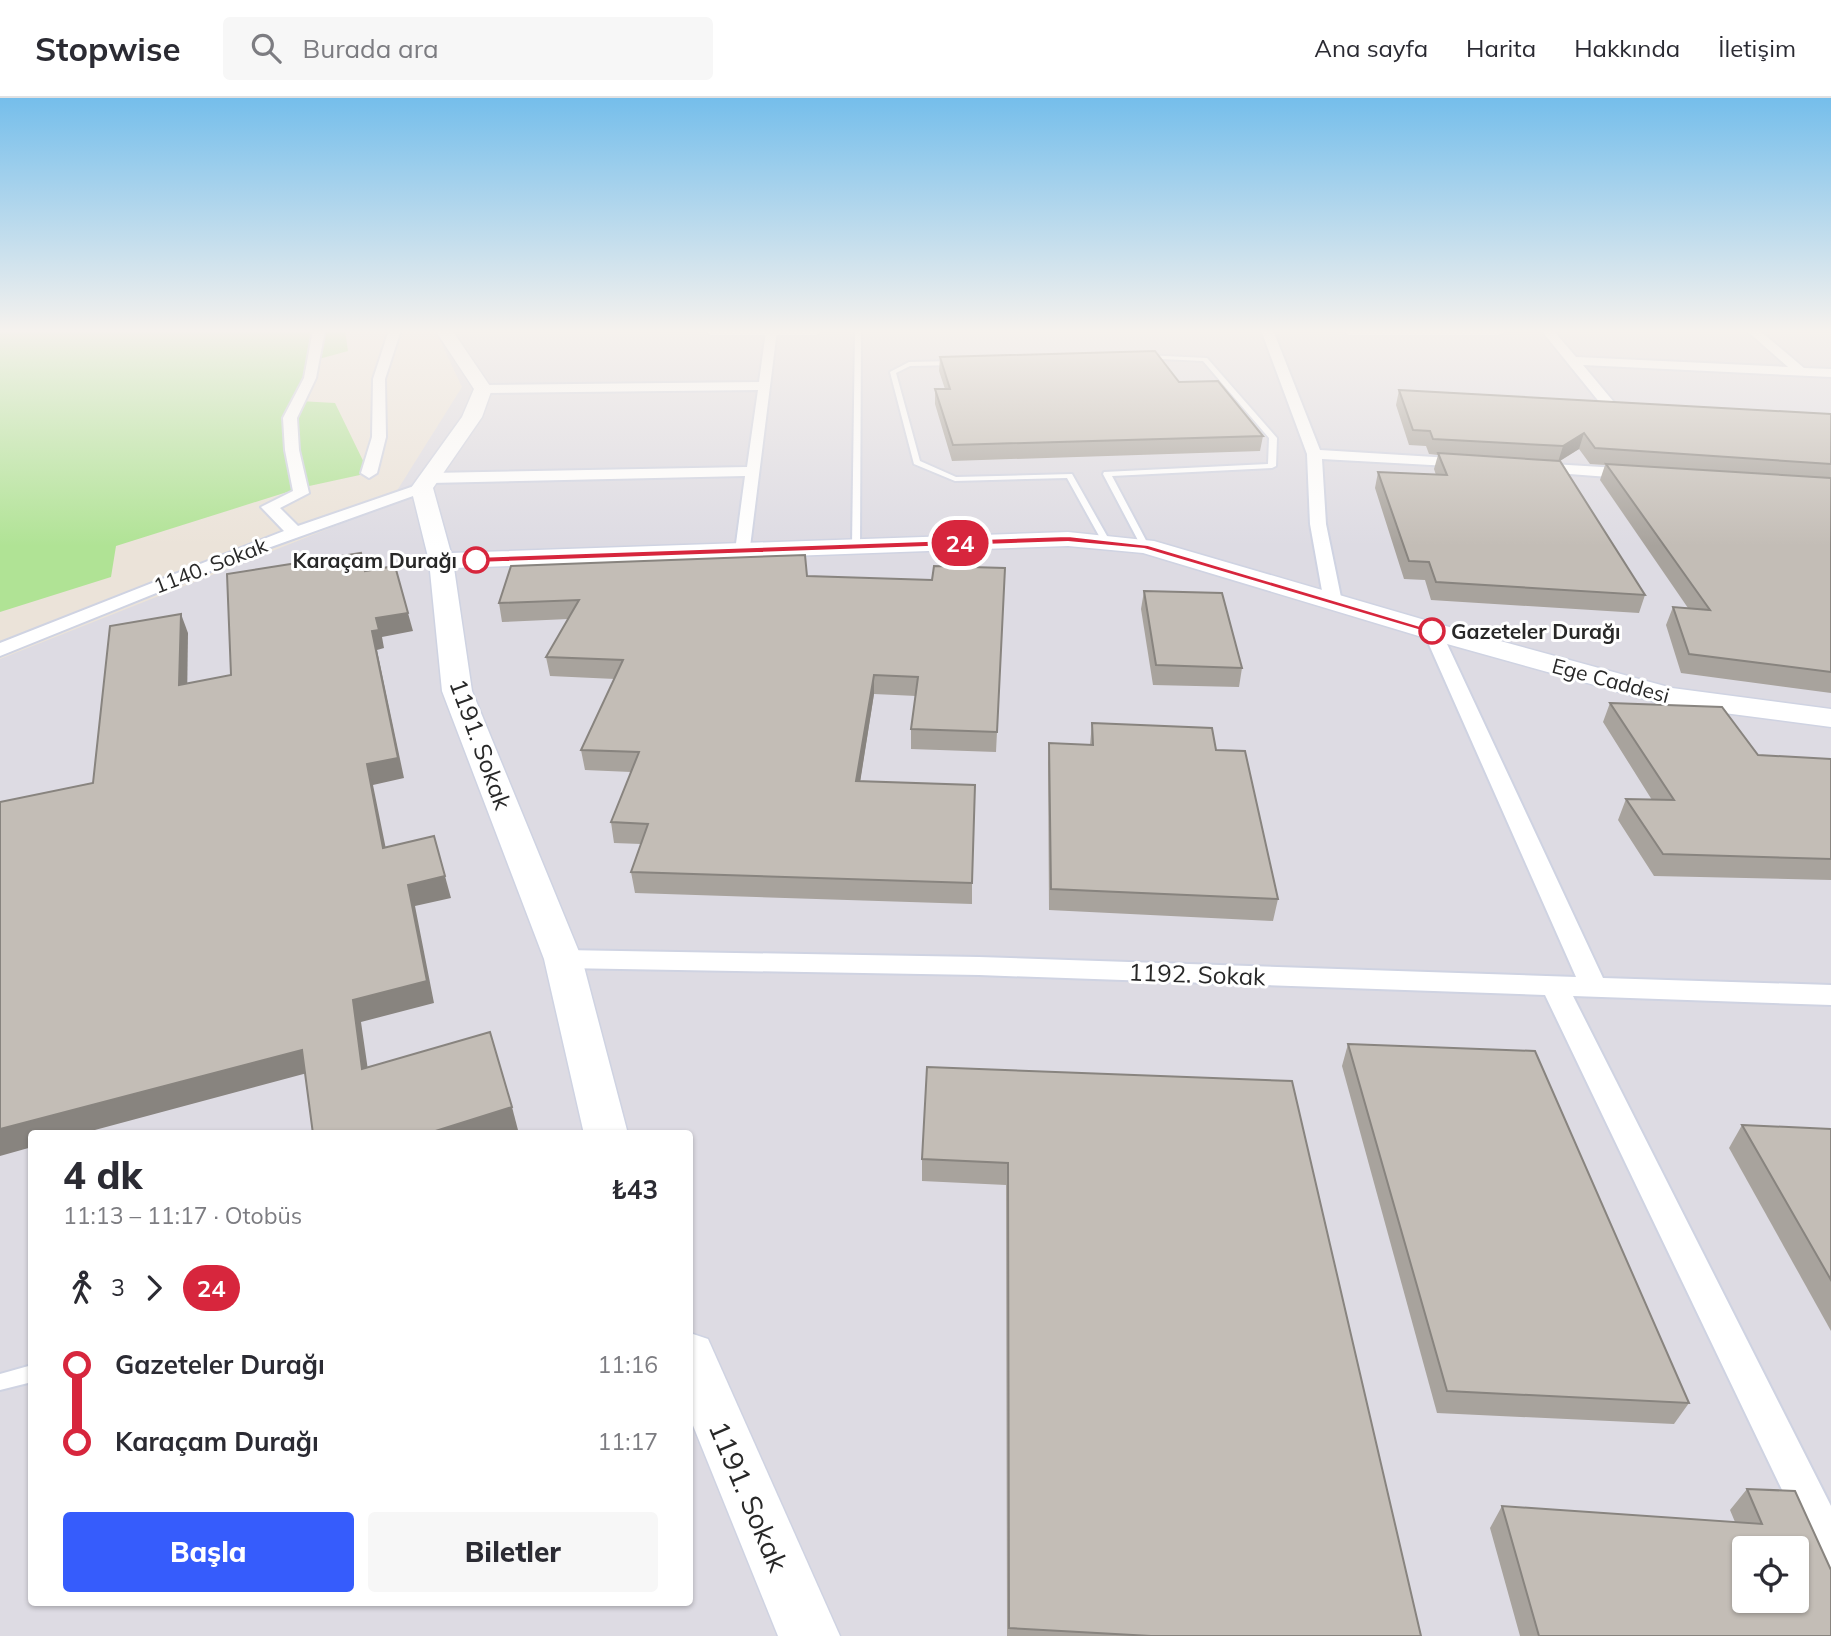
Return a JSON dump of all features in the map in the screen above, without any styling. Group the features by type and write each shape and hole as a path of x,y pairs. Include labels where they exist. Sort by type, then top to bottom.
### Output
{"street":[{"path":"296,532 270,506 301,493 292,450 290,418 298,402"},
{"path":"369,473 379,437 379,402"},
{"path":"426,483 472,417 478,402"},
{"path":"743,551 763,402"},
{"path":"1294,402 1314,454 1318,524 1333,602"},
{"path":"1606,402 1614,411 1654,413"},
{"path":"1314,454 1477,464"},
{"path":"1517,467 1650,475"},
{"name":"1140. Sokak","path":"0,650 426,483 753,471"},
{"name":"1191. Sokak","path":"426,483 441,561 457,691 563,958 605,1130"},
{"name":"Ege Caddesi","path":"441,561 1068,539 1145,547 1670,697 1831,718"},
{"path":"1432,631 1594,987"},
{"name":"1192. Sokak","path":"563,958 979,966 1831,995"},
{"path":"1554,985 1831,1549"},
{"name":"1191. Sokak","path":"693,1363 809,1636"}],"lane":[{"path":"856,547 857,402"},
{"path":"901,402 917,462 955,479 1069,476 1107,543"},
{"path":"1145,547 1107,474 1272,466 1273,438 1242,402"},
{"path":"0,1382 28,1374"}],"shaded area":[{"path":"453,402 1831,402 1831,1636 0,1636 0,659 388,505"}],"green space":[{"path":"0,402 335,403 369,473 300,488 116,546 111,577 0,612"}],"building":[{"path":"939,402 1235,402 1263,436 953,445"},
{"path":"1403,402 1611,402 1831,414 1831,464 1595,448 1584,433 1563,446 1433,439 1430,431 1413,430"},
{"path":"1438,453 1560,461 1645,595 1436,582 1429,562 1409,561 1378,472 1447,475"},
{"path":"1606,464 1831,478 1831,672 1689,654 1673,607 1710,610"},
{"path":"361,553 365,571 395,566 408,613 376,618 379,630 372,631 398,758 367,764 383,848 434,836 445,876 408,885 427,981 353,1000 362,1069 490,1032 512,1107 439,1130 312,1130 302,1050 0,1129 0,802 93,783 110,626 181,614 179,685 231,675 227,574"},
{"path":"805,555 807,576 932,580 934,566 1005,568 997,732 911,729 918,677 874,675 856,781 975,785 972,883 631,872 648,824 611,822 639,752 581,750 623,660 546,657 579,600 499,603 511,566"},
{"path":"1144,591 1222,593 1242,668 1156,665"},
{"path":"1610,703 1722,707 1758,755 1831,759 1831,859 1663,854 1626,799 1674,800"},
{"path":"1092,723 1212,728 1216,750 1245,751 1278,899 1051,889 1049,743 1093,745"},
{"path":"1348,1044 1535,1051 1689,1403 1447,1391"},
{"path":"927,1067 1292,1081 1421,1636 1151,1636 1009,1628 1008,1163 922,1159"},
{"path":"1742,1125 1831,1129 1831,1280"},
{"path":"1747,1489 1795,1491 1831,1570 1831,1636 1539,1636 1502,1506 1762,1524"}],"bus line":[{"name":"24","path":"476,560 1068,539 1145,547 1432,631"}],"place":[{"name":"Karaçam Durağı","path":"476,560"},
{"name":"Gazeteler Durağı","path":"1432,631"}]}
